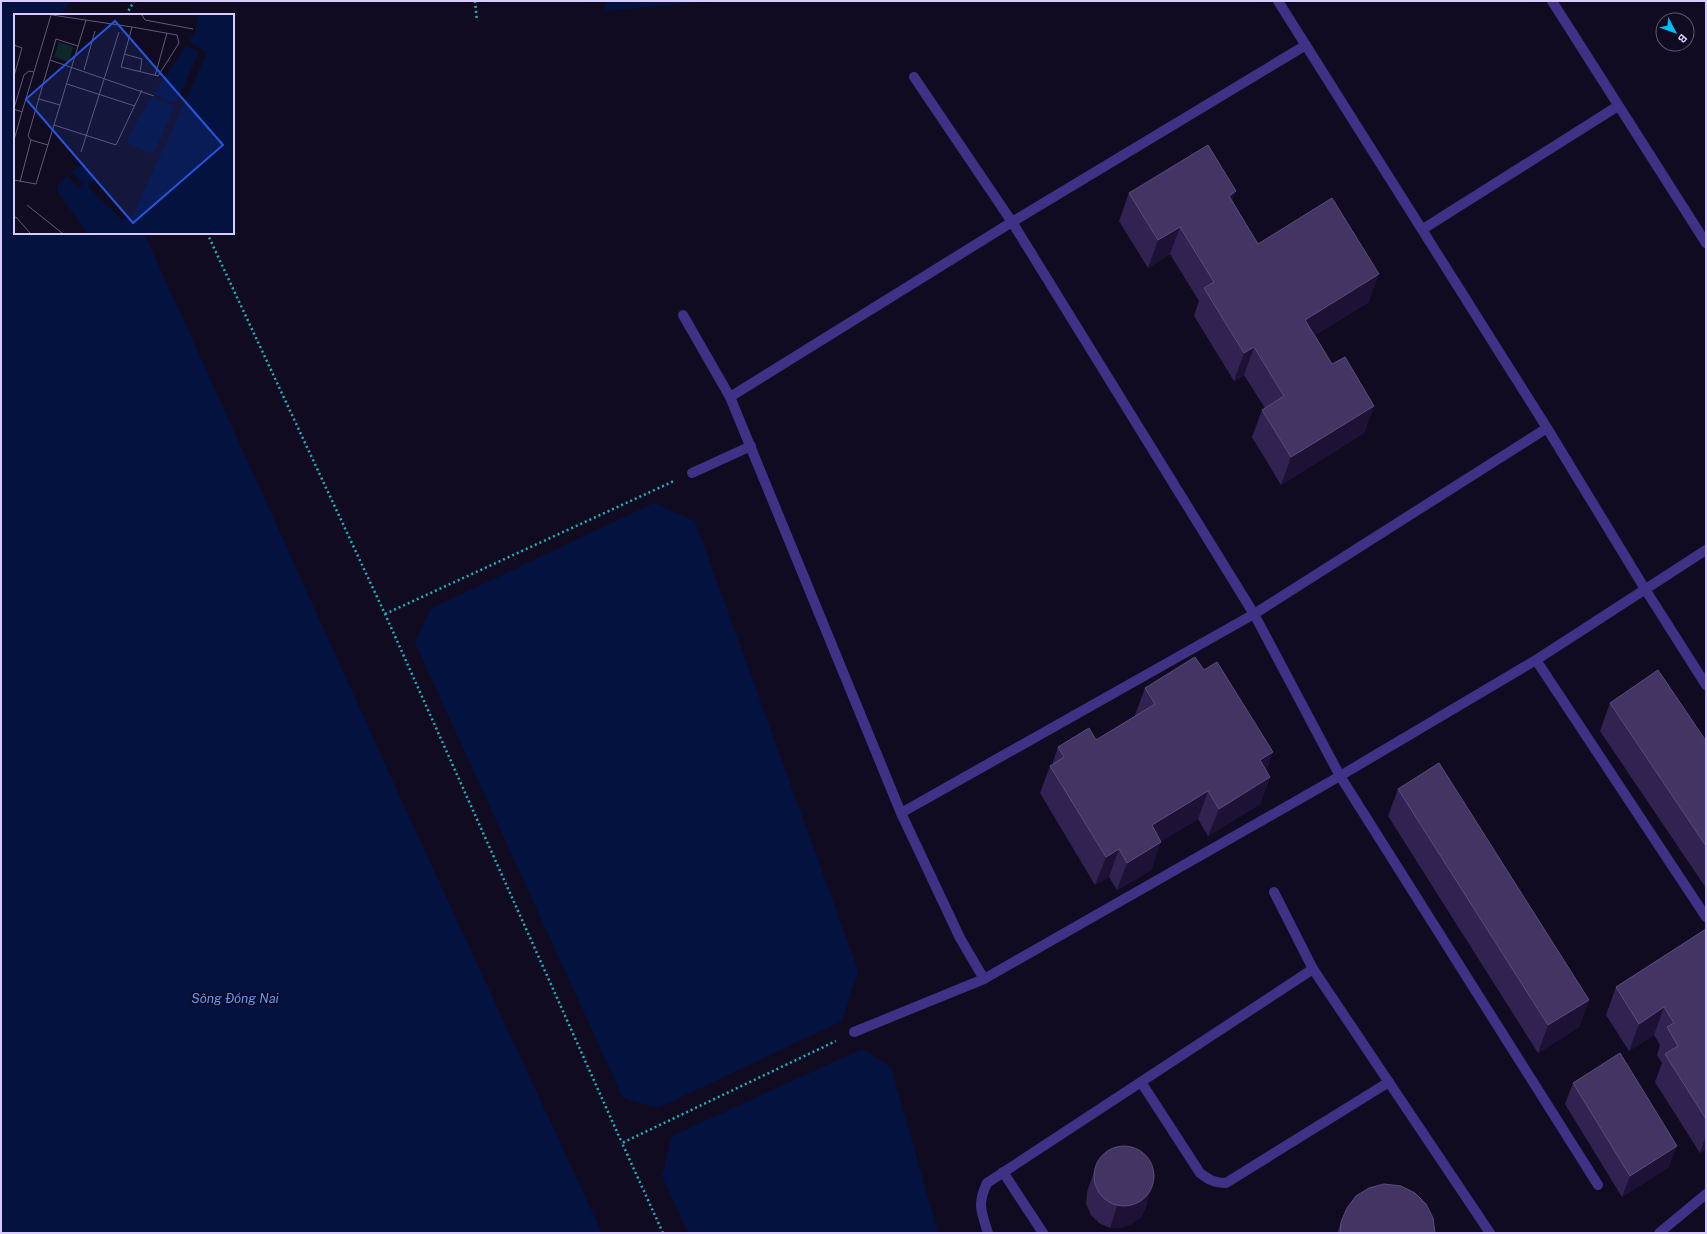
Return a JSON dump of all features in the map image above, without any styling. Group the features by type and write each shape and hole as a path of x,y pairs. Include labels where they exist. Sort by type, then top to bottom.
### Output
{"lane":[{"path":"1278,1 1423,229 1645,589 1706,685"},
{"path":"1552,1 1706,243"},
{"path":"730,397 1012,222 1306,45"},
{"path":"914,77 1012,222 1254,614 1340,776 1598,1185"},
{"path":"1423,229 1618,106"},
{"path":"683,315 730,397 901,813 960,938 984,979"},
{"path":"901,813 1254,614 1547,428"},
{"path":"692,473 751,446"},
{"path":"854,1032 984,979 1340,776 1536,660 1706,550"},
{"path":"1536,660 1706,917"},
{"path":"1274,892 1313,969 1490,1233"},
{"path":"988,1233 982,1214 980,1197 987,1183 1313,969"},
{"path":"1141,1082 1200,1173 1208,1180 1216,1183 1226,1183 1389,1082"},
{"path":"1003,1172 1043,1233"},
{"path":"1659,1233 1706,1194"}],"path":[{"path":"127,14 134,1"},
{"path":"475,1 476,21"},
{"path":"208,234 385,614 663,1233"},
{"path":"385,614 692,473"},
{"path":"622,1143 854,1032"}],"water":[{"name":"Sông Đồng Nai","path":"1,1 70,1 63,14 14,14 14,234 144,234 411,821 602,1233 1,1233"},
{"path":"606,1 709,1 606,11"},
{"path":"654,503 695,521 858,970 842,1021 658,1108 623,1098 415,643 430,609"},
{"path":"862,1049 891,1067 938,1233 688,1233 662,1176 672,1136"}],"building":[{"path":"1208,145 1236,191 1229,196 1258,244 1332,198 1379,274 1305,320 1332,364 1345,357 1374,406 1291,457 1262,410 1284,396 1254,347 1244,353 1204,288 1214,282 1180,227 1158,240 1129,193"},
{"path":"1195,657 1204,670 1217,662 1273,752 1260,760 1270,777 1219,809 1208,791 1152,825 1161,842 1127,863 1119,849 1106,857 1050,766 1064,757 1058,747 1089,728 1096,740 1155,704 1145,688"},
{"path":"1658,670 1706,741 1706,846 1610,703"},
{"path":"1439,763 1589,1000 1548,1025 1398,789"},
{"path":"1706,929 1706,1119 1665,1054 1678,1046 1667,1027 1674,1023 1664,1007 1639,1024 1616,987"},
{"path":"1620,1053 1677,1146 1630,1176 1573,1083"},
{"path":"1118,1146 1130,1146 1141,1151 1149,1159 1154,1170 1152,1188 1141,1201 1130,1206 1118,1206 1107,1201 1099,1193 1094,1182 1094,1170 1099,1159 1107,1151"},
{"path":"1384,1184 1401,1186 1415,1193 1426,1204 1433,1218 1435,1233 1340,1233 1341,1222 1347,1208 1356,1196 1369,1188"}]}
